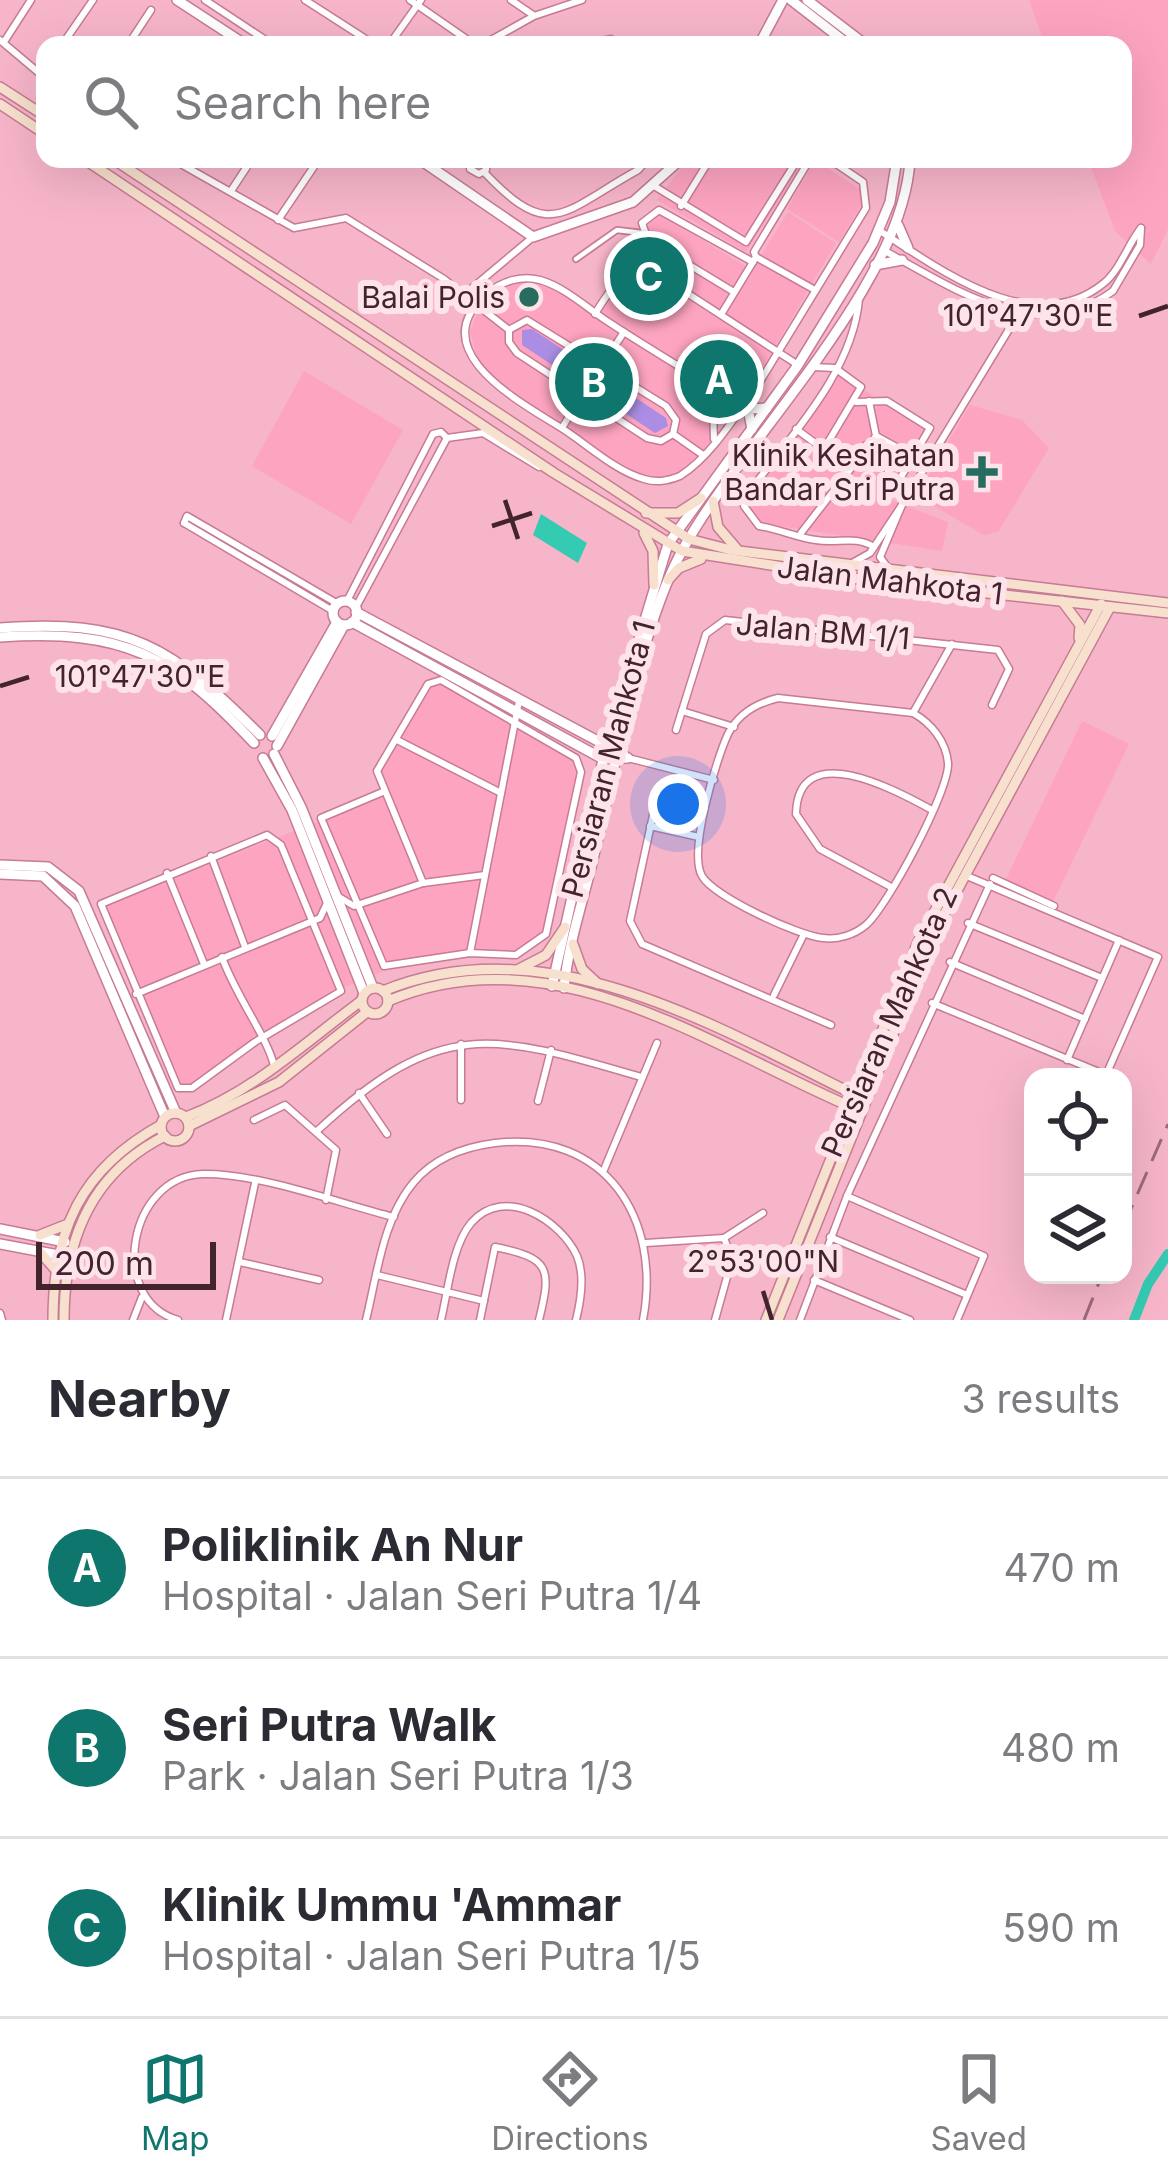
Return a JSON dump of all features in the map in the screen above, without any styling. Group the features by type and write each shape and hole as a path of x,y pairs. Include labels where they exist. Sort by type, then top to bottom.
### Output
{"main road":[{"path":"0,87 36,110"},
{"path":"0,104 36,128"},
{"name":"Jalan Mahkota 1","path":"97,168 554,473 682,551 718,560 1059,594"},
{"name":"Jalan Mahkota 1","path":"127,168 302,279 640,512 689,539 740,551 854,562 1105,604"},
{"path":"640,512 678,513 707,500 718,527 740,551"},
{"path":"643,531 653,550 653,585"},
{"path":"668,580 686,563 718,560"},
{"path":"1059,594 1168,606"},
{"path":"1059,594 1080,625 1078,644"},
{"path":"1105,604 1168,606"},
{"path":"1105,604 1136,610"},
{"name":"Persiaran Mahkota 2","path":"766,1320 844,1123 858,1104 918,942 1102,620 1105,604"},
{"name":"Persiaran Mahkota 2","path":"778,1320 858,1104 960,873 1078,644 1105,604"},
{"path":"1102,620 1168,606"},
{"path":"514,970 546,955 565,927"},
{"path":"573,944 582,969 601,986"},
{"path":"64,1320 68,1224 91,1178 125,1144 223,1103 274,1072 373,998 423,975 488,966 559,982 710,1036 858,1104"},
{"path":"67,1242 100,1185 132,1153 174,1122 279,1082 373,998 427,985 483,977 601,986 715,1024 836,1093 844,1123"},
{"path":"836,1093 864,1078"},
{"path":"40,1235 68,1224"},
{"path":"40,1252 54,1274"},
{"path":"53,1320 54,1274 64,1256"}],"street":[{"path":"32,0 2,42 36,68"},
{"path":"68,36 93,0"},
{"path":"177,0 232,36"},
{"path":"205,0 259,36"},
{"path":"305,0 361,36"},
{"path":"511,0 534,16"},
{"path":"495,36 534,16 582,0"},
{"path":"805,0 855,36"},
{"path":"395,36 416,2 465,36"},
{"path":"764,36 782,4 809,13 838,36"},
{"path":"134,36 151,10"},
{"path":"194,168 298,229 346,218 465,294 509,329 512,348 647,438 661,440 674,434"},
{"path":"230,192 246,168"},
{"path":"278,220 313,168"},
{"path":"432,168 533,237"},
{"path":"472,168 474,173"},
{"path":"484,172 485,168"},
{"path":"484,172 526,213 548,218 640,168"},
{"path":"465,294 533,237 633,202 672,168"},
{"path":"681,206 704,168"},
{"path":"654,187 742,242 749,241 793,168"},
{"path":"722,313 805,168"},
{"path":"764,413 746,407 700,380 558,288 530,278 501,284 477,304 468,333 477,368 503,393 626,471 652,482 680,476 746,407 868,202 863,182 842,168"},
{"path":"757,432 793,361 812,355 875,265 894,168"},
{"path":"707,500 811,368 812,355 879,247 890,238 908,168"},
{"path":"463,189 474,173 484,172"},
{"path":"595,314 623,267 636,260 649,212 659,210 815,290"},
{"path":"898,219 908,248"},
{"path":"879,247 998,310 1019,314 1063,310 1105,297 1133,261 1141,228 1104,283 1051,303 1024,303 986,294 880,231"},
{"path":"576,259 617,230 645,237 734,292"},
{"path":"1123,255 1133,261"},
{"path":"636,260 793,361"},
{"path":"875,265 902,260"},
{"path":"860,289 851,338 835,368 746,496 744,506 759,526 801,533 810,540 856,540 874,547"},
{"path":"854,562 874,547 903,504 1024,303"},
{"path":"998,310 1007,329"},
{"path":"509,329 517,322 535,321 603,364 666,406 676,419 674,434"},
{"path":"603,364 624,332"},
{"path":"811,368 835,368 859,383 856,402 824,449"},
{"path":"700,380 713,410 714,442"},
{"path":"561,428 582,395"},
{"path":"869,401 876,436 927,464"},
{"path":"856,402 891,403 930,428 896,482 887,475 891,462 866,446"},
{"path":"746,407 757,432"},
{"path":"796,429 850,468"},
{"path":"267,745 345,613 433,434 441,432 447,438 483,434 554,473"},
{"path":"674,434 704,455"},
{"path":"801,533 876,436"},
{"name":"Persiaran Mahkota 1","path":"559,982 578,855 653,585 675,532 707,500"},
{"name":"Persiaran Mahkota 1","path":"559,982 668,580 707,500"},
{"path":"888,568 880,557 903,504"},
{"path":"345,613 187,517 184,523 345,613 604,753 714,780"},
{"name":"Jalan BM 1/1","path":"676,730 706,634 725,620 1005,654 1008,675 992,705"},
{"path":"0,628 80,627 150,644 195,671 267,745 373,998"},
{"path":"0,637 81,636 152,654 196,683 267,745"},
{"name":"Jalan BM 1/1","path":"913,712 952,644"},
{"path":"385,791 321,818 356,905 390,969 470,953 516,955 546,934 581,772 576,758 441,680 428,684 377,772 385,791 423,884"},
{"path":"778,698 913,712 931,725 947,756 946,781 891,887 873,917 856,932 836,939 804,934 719,893 702,877 699,837 714,780 734,727 756,705 778,698"},
{"path":"470,953 518,705"},
{"path":"682,711 734,727"},
{"path":"590,746 614,722"},
{"path":"396,740 501,793"},
{"path":"590,746 595,794"},
{"path":"891,887 812,842 796,814 801,790 817,777 852,774 932,809"},
{"path":"655,806 630,922 642,944 773,996 831,1025"},
{"path":"650,826 699,837"},
{"path":"260,836 275,840 317,919 340,991 192,1088 178,1088 136,994 103,902 167,873 260,836"},
{"path":"563,856 578,855"},
{"path":"211,856 245,947"},
{"path":"0,869 38,865 73,883 122,989 174,1122"},
{"path":"0,869 43,876 61,889 174,1122"},
{"path":"167,873 204,964"},
{"path":"960,873 1054,906"},
{"path":"332,899 356,905 423,884 484,875"},
{"path":"800,1320 847,1196 950,962 992,881"},
{"path":"992,881 1158,957 1109,1068"},
{"path":"129,1008 136,994 317,919 332,899"},
{"path":"342,925 356,905"},
{"path":"317,919 342,925"},
{"path":"968,923 1102,978"},
{"path":"773,996 804,934"},
{"path":"1067,1060 1118,940"},
{"path":"222,957 274,1072"},
{"path":"950,962 1085,1019"},
{"path":"122,989 136,994"},
{"path":"932,1003 1088,1068"},
{"path":"264,1042 291,1055"},
{"path":"603,1172 657,1043"},
{"path":"461,1044 461,1100"},
{"path":"318,1130 358,1093 443,1045 551,1050 641,1077"},
{"path":"538,1101 551,1050"},
{"path":"358,1093 387,1134"},
{"path":"254,1120 285,1105 318,1130 336,1150 326,1200"},
{"path":"366,1320 394,1217 416,1179 462,1148 518,1141 572,1151 603,1172 646,1243 650,1275 643,1320"},
{"path":"133,1320 142,1297 136,1234 155,1194 202,1174 394,1217"},
{"path":"226,1320 255,1183"},
{"path":"847,1196 984,1256 957,1320"},
{"path":"441,1320 473,1220 508,1207 550,1220 579,1260 582,1296 576,1320"},
{"path":"646,1243 724,1238 763,1214"},
{"path":"0,1229 67,1242"},
{"path":"830,1237 967,1295"},
{"path":"716,1320 733,1259 724,1238"},
{"path":"0,1244 64,1256"},
{"path":"480,1320 495,1247 532,1255 548,1281 539,1320"},
{"path":"240,1262 319,1280"},
{"path":"377,1275 484,1301"},
{"path":"813,1280 910,1320"},
{"path":"142,1297 159,1315 178,1320"}],"shaded area":[{"path":"1029,0 1168,0 1168,229 1151,264 1115,231 1091,168 1132,168 1132,36 1042,36"},
{"path":"681,168 800,168 746,252 657,200"},
{"path":"810,168 827,168 863,191 864,200 839,242 787,209"},
{"path":"656,212 752,270 788,212 836,243 742,403 698,381 710,411 711,441 690,468 653,479 625,468 504,390 479,366 470,332 481,303 516,281 543,283 596,316"},
{"path":"532,329 666,418 668,426 655,433 522,345 522,330"},
{"path":"304,371 403,430 351,524 252,466"},
{"path":"838,374 927,429 886,498 948,522 942,551 761,523 751,515 749,497"},
{"name":"Klinik Kesihatan Bandar Sri Putra","path":"970,405 1022,420 1049,448 998,532 984,535 916,496"},
{"path":"541,514 587,543 578,563 533,535"},
{"path":"440,683 574,760 578,772 544,933 516,952 472,951 412,959 338,990 260,1035 189,1086 180,1086 104,906 388,794 380,772 431,687"},
{"path":"1082,721 1129,744 1052,904 1005,881"}],"waterway":[{"path":"1134,1320 1148,1284 1168,1254"}],"railway":[{"path":"1132,1206 1168,1124"},
{"path":"1084,1320 1098,1284"}],"place":[{"name":"Klinik Ummu 'Ammar","path":"649,276"},
{"name":"Balai Polis","path":"529,297"},
{"name":"Poliklinik An Nur","path":"719,379"},
{"name":"Seri Putra Walk","path":"594,382"},
{"name":"Klinik Kesihatan Bandar Sri Putra","path":"982,472"}]}
